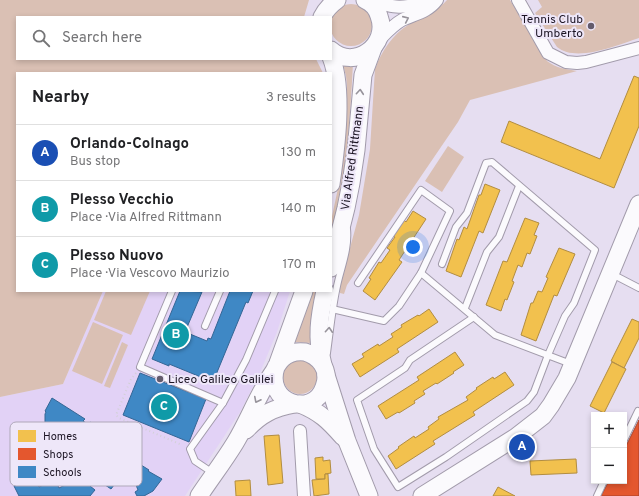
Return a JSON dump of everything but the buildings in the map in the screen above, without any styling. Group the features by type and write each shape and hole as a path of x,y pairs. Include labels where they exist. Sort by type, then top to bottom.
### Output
{"main road":[{"path":"322,0 322,16"},
{"path":"323,16 331,4 337,0"},
{"name":"Via Alfred Rittmann","path":"332,264 346,208 356,150 362,82 368,60 382,28 381,20 372,3"},
{"path":"332,51 342,56 350,58 363,55 375,45"},
{"name":"Via Alfred Rittmann","path":"332,60 336,73 338,88 332,173"},
{"path":"422,496 516,437 543,416 564,384 638,207"},
{"path":"304,292 277,365 274,380 278,393 282,398 311,408 325,417 347,441"},
{"path":"325,292 318,340 324,369 347,441 369,496"},
{"path":"199,496 235,442 266,382 277,365 288,354 301,352 313,355 324,369 324,389 320,395 307,403 281,406 263,415 255,420 235,442"}],"street":[{"path":"372,3 400,8 412,6 429,0"},
{"path":"375,45 386,32 400,21 426,11 437,0"},
{"path":"518,0 548,53 566,62 586,62 639,48"},
{"path":"300,431 304,496"}],"lane":[{"path":"442,264 456,227 467,213 486,163 492,162 595,250 574,303 565,316 548,355 534,392 527,401 446,457 398,486 374,449 357,400 405,368 410,360 474,317"},
{"path":"465,308 487,252 499,238 519,186"},
{"path":"332,308 384,321 399,306 421,272 450,211 420,190 358,283"},
{"path":"324,369 332,308 348,238 346,208"},
{"path":"421,272 495,334 573,364"},
{"path":"610,274 639,288"},
{"path":"172,292 140,367 223,403"},
{"path":"205,326 220,292"},
{"path":"214,474 195,461 190,449 223,403 246,360 275,292"},
{"path":"627,434 638,411"},
{"path":"597,496 603,484"}],"path":[{"path":"128,422 116,415 131,379 140,367"},
{"path":"142,428 190,449"}],"shaded area":[{"path":"0,0 309,0 304,16 16,16 16,60 316,60 322,72 16,72 16,292 103,292 63,384 0,397"},
{"path":"447,0 510,0 547,61 557,67 577,71 470,100 458,122 347,285 344,294 340,293 339,288 359,215 370,149 375,69 384,50 397,33 408,25 433,12"},
{"name":"Tennis Club Umberto","path":"538,0 639,0 639,38 609,48 586,53 565,51 557,47 535,13 542,7"},
{"path":"355,4 363,7 369,13 372,21 372,29 369,37 359,45 343,45 339,43 332,35 332,16 339,7 343,5"},
{"path":"353,63 344,173 332,235 332,216 341,174 344,133 347,86 343,64"},
{"path":"448,146 464,157 442,192 425,181"},
{"name":"Liceo Galileo Galilei","path":"103,292 290,292 277,332 259,375 240,412 185,496 0,496 0,397 63,384"},
{"path":"106,292 150,292 131,335 94,320"},
{"path":"312,292 317,292 311,343 294,342"},
{"path":"93,322 123,335 102,384 72,371"},
{"path":"122,342 128,345 110,388 104,386"},
{"path":"297,360 303,360 307,361 314,367 317,377 316,384 310,391 303,394 297,394 293,393 286,387 283,380 283,374 284,370 290,363"}],"place":[{"name":"Tennis Club Umberto","path":"591,26"},
{"name":"Plesso Vecchio","path":"176,335"},
{"name":"Liceo Galileo Galilei","path":"160,379"},
{"name":"Plesso Nuovo","path":"164,407"},
{"name":"Orlando-Colnago","path":"522,447"}]}
